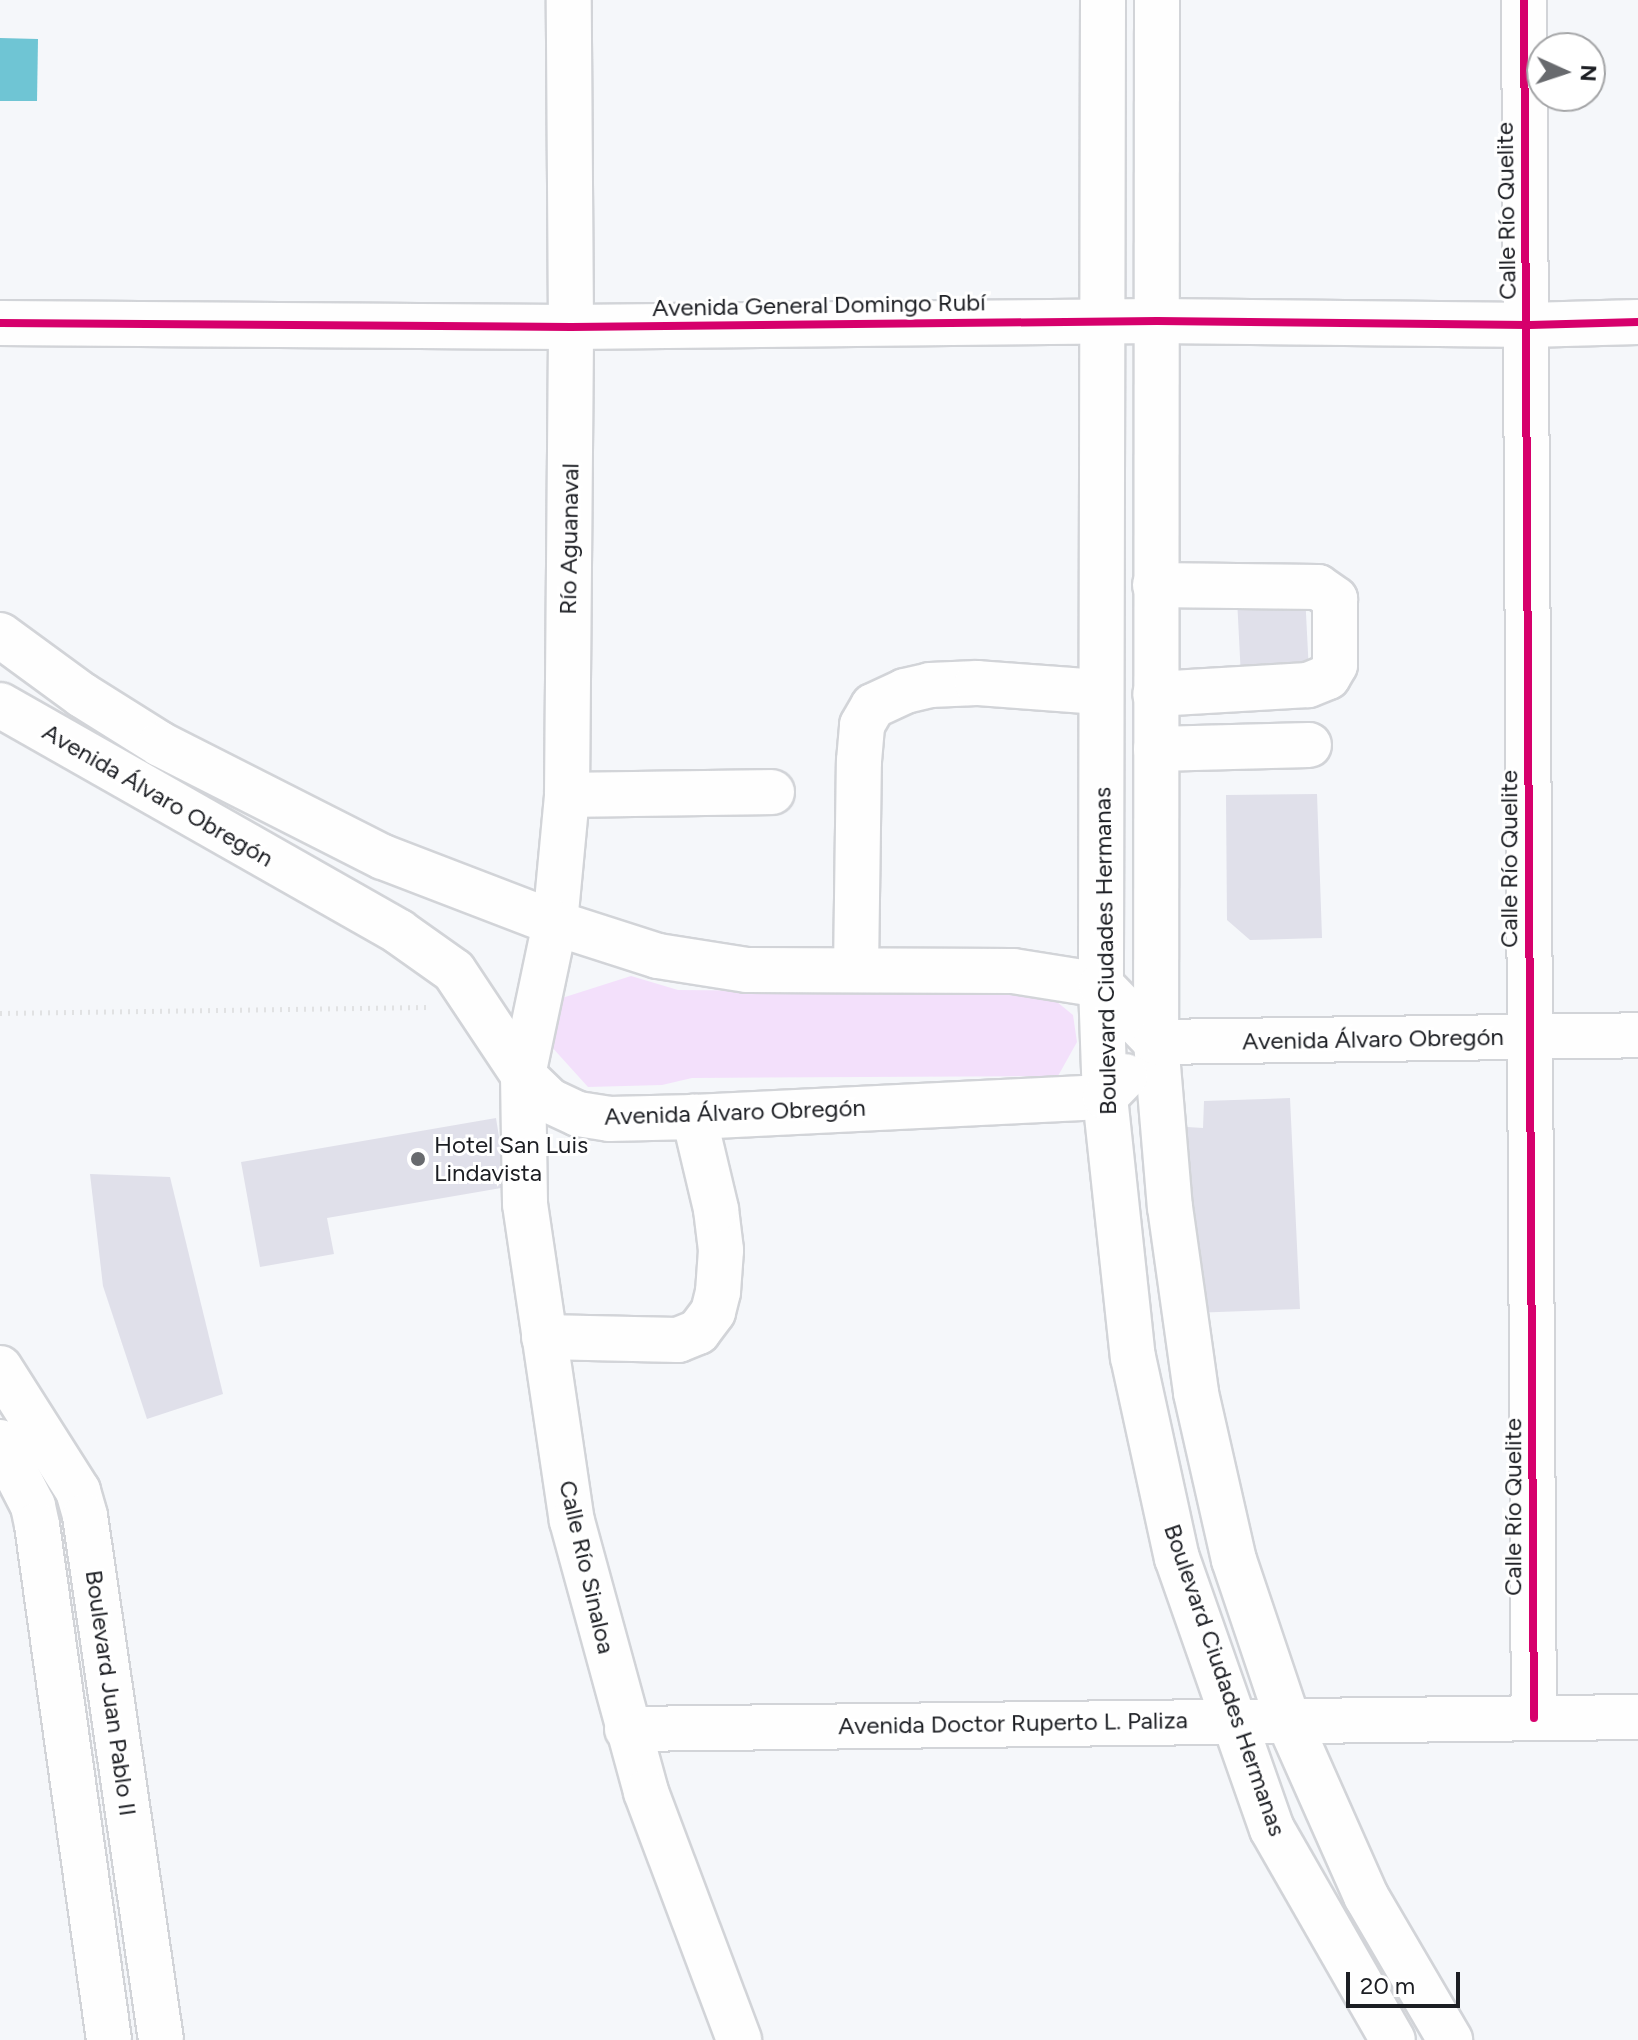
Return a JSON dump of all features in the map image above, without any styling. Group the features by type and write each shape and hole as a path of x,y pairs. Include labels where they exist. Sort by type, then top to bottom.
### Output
{"main road":[{"name":"Río Aguanaval","path":"523,1075 555,923 567,795 571,327 569,0"},
{"name":"Boulevard Ciudades Hermanas","path":"1103,0 1101,985 1105,1097 1133,1357 1177,1558 1272,1829 1393,2040"},
{"name":"Boulevard Ciudades Hermanas","path":"1157,0 1156,1042 1170,1207 1196,1393 1234,1560 1288,1720 1366,1896 1450,2040"},
{"name":"Calle Río Quelite","path":"1524,0 1534,1718"},
{"name":"Avenida General Domingo Rubí","path":"0,323 571,327 1157,321 1528,325 1638,322"},
{"path":"1155,585 1318,587 1335,599 1335,665 1328,677 1308,685 1155,694"},
{"name":"Avenida Álvaro Obregón","path":"0,635 82,695 216,774 383,857 555,923 658,956 747,970 1013,971 1101,985"},
{"path":"856,970 859,761 862,725 873,706 896,694 930,685 977,683 1101,692"},
{"name":"Avenida Álvaro Obregón","path":"0,705 399,932 454,971 523,1075 550,1101 578,1114 609,1119 694,1117 1105,1097"},
{"path":"1156,749 1309,745"},
{"path":"567,795 772,792"},
{"path":"1101,985 1156,1042 1105,1097"},
{"name":"Avenida Álvaro Obregón","path":"1156,1042 1638,1035"},
{"name":"Calle Río Sinaloa","path":"523,1075 525,1204 572,1521 646,1792 739,2040"},
{"path":"544,1337 678,1340 698,1332 713,1312 721,1250 716,1209 694,1117"},
{"name":"Boulevard Juan Pablo II","path":"0,1368 78,1491 85,1516 161,2040"},
{"name":"Boulevard Juan Pablo II","path":"0,1442 33,1506 37,1525 109,2040"},
{"name":"Avenida Doctor Ruperto L. Paliza","path":"627,1729 1638,1717"}],"path":[{"path":"0,1013 477,1005"}],"shaded area":[{"path":"631,976 678,990 945,992 1051,997 1073,1015 1077,1042 1058,1076 692,1078 662,1085 588,1087 550,1045 562,998"}],"water":[{"path":"0,38 38,39 37,101 0,101"}],"building":[{"path":"1305,594 1309,673 1241,677 1237,598"},
{"path":"1317,794 1322,938 1250,940 1227,920 1226,795"},
{"path":"1290,1098 1300,1309 1192,1313 1172,1126 1203,1128 1204,1101"},
{"path":"496,1118 507,1187 327,1218 334,1254 260,1267 241,1162"},
{"path":"90,1174 170,1177 223,1394 147,1419 103,1286"}],"cycle path":[{"path":"1524,0 1534,1718"},
{"path":"0,323 571,327 1157,321 1528,325 1638,322"}],"place":[{"name":"Hotel San Luis Lindavista","path":"418,1159"}]}
